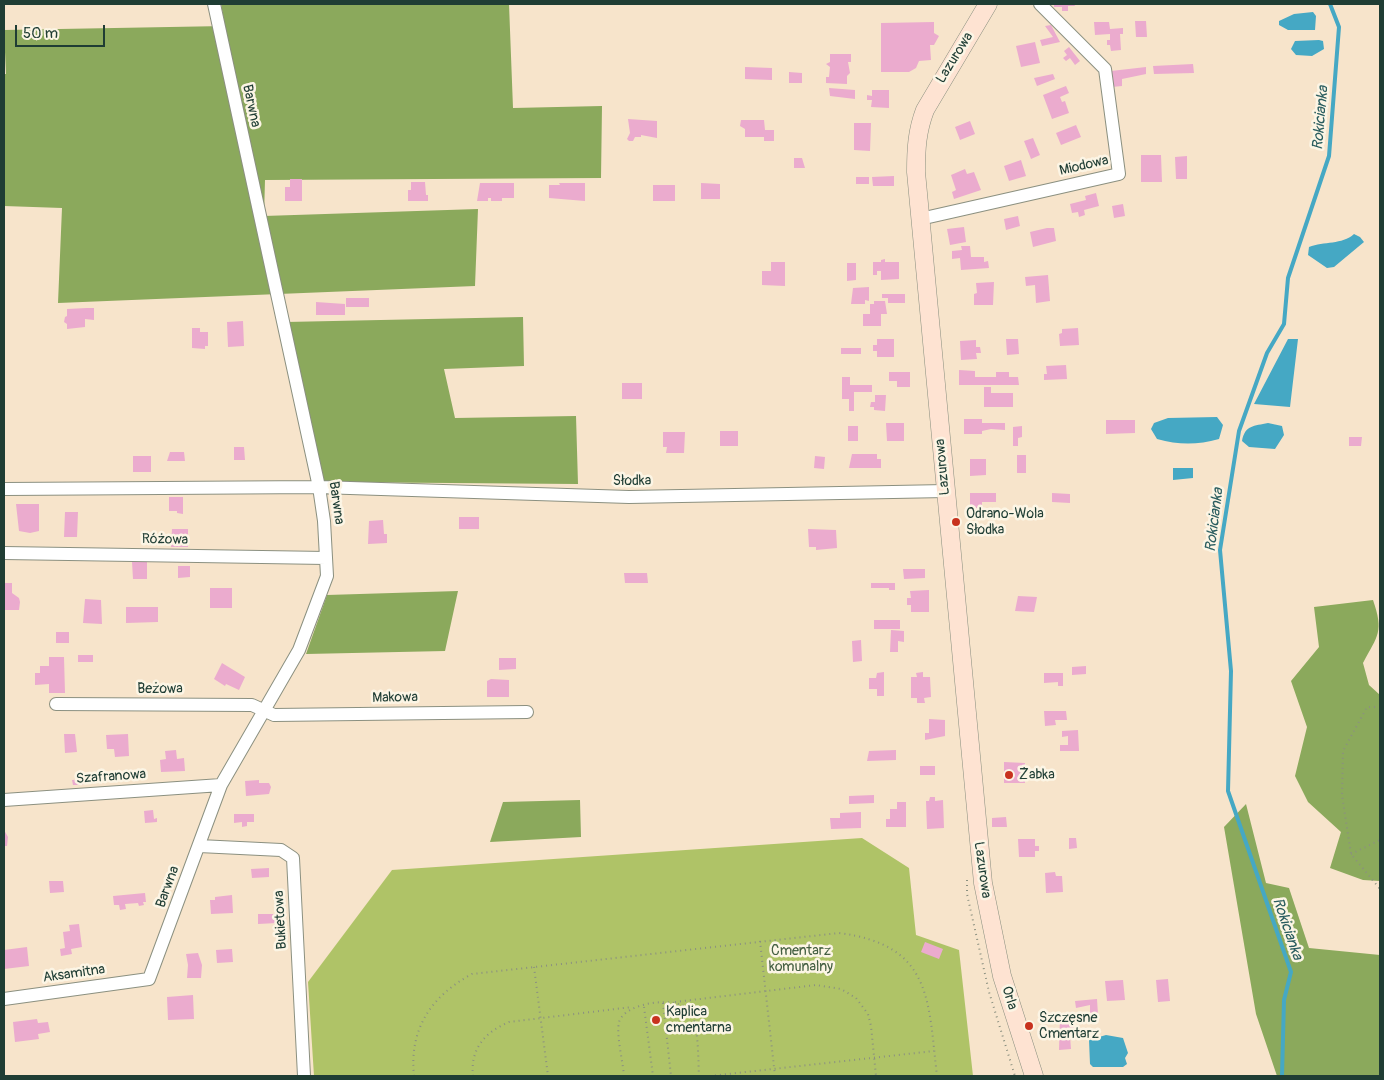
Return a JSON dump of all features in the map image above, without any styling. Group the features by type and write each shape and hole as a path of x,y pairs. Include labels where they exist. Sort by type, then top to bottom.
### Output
{"street":[{"name":"Barwna","path":"149,979 221,785 299,650 327,576 324,521 319,487 214,4"},
{"name":"Lazurowa","path":"988,4 934,92 918,127 916,148 920,219 983,883 1002,976"},
{"name":"Miodowa","path":"920,219 1119,174 1106,69 1040,4"},
{"name":"Słodka","path":"4,489 319,487 628,497 946,491"},
{"name":"Różowa","path":"4,553 326,558"},
{"name":"Beżowa","path":"56,704 252,705 264,711"},
{"name":"Makowa","path":"264,711 274,715 527,712"},
{"name":"Szafranowa","path":"4,800 221,785"},
{"name":"Bukietowa","path":"199,846 281,850 293,858 304,1076"},
{"name":"Orla","path":"1002,976 1034,1076"},
{"name":"Aksamitna","path":"4,999 149,979"}],"path":[{"path":"1380,707 1367,707 1343,751 1342,795 1351,854 1380,889"},
{"path":"1351,854 1380,840"},
{"path":"414,1076 413,1052 422,1018 453,984 472,974 839,933 864,936 898,952 914,968 928,1000 936,1076"},
{"path":"760,941 775,1076"},
{"path":"534,967 548,1076"},
{"path":"473,1076 473,1059 476,1048 484,1037 497,1027 509,1022 824,985 848,992 856,998 868,1014 876,1076"},
{"path":"674,1002 684,1006 693,1018 699,1076"},
{"path":"663,1003 672,1076"},
{"path":"644,1006 653,1076"},
{"path":"624,1076 619,1023 623,1015 633,1007"},
{"path":"710,1076 934,1052"}],"green space":[{"path":"221,4 509,4 513,108 602,106 601,178 265,180 264,216 478,209 475,286 58,303 62,208 4,206 4,74 6,74 4,30 225,26"},
{"path":"523,317 524,366 444,369 455,418 576,416 578,484 324,482 286,322"},
{"path":"458,591 445,651 306,654 327,595"},
{"path":"1373,600 1379,627 1376,639 1363,663 1369,685 1380,695 1380,881 1363,880 1330,868 1341,832 1308,802 1295,776 1307,727 1291,681 1319,647 1314,607"},
{"path":"580,800 581,837 490,842 503,802"},
{"path":"1246,804 1266,883 1289,888 1309,948 1380,955 1380,1076 1277,1076 1256,1014 1224,827"},
{"name":"Cmentarz komunalny","path":"862,838 909,868 916,935 959,950 973,1076 314,1076 308,982 392,870"}],"water":[{"path":"1313,12 1316,16 1315,30 1288,30 1279,25 1279,21 1294,14"},
{"path":"1295,41 1323,41 1324,49 1312,56 1296,55 1291,49"},
{"path":"1354,234 1364,242 1334,267 1327,268 1308,255 1309,247 1344,240"},
{"path":"1288,339 1298,339 1290,407 1254,404"},
{"path":"1217,417 1223,425 1219,439 1211,441 1180,443 1165,441 1157,439 1151,429 1154,423 1168,418"},
{"path":"1268,423 1282,426 1284,435 1275,449 1249,447 1242,441 1248,429"},
{"path":"1173,468 1193,468 1193,478 1173,480"},
{"path":"1106,1035 1123,1038 1128,1053 1125,1058 1127,1064 1123,1067 1093,1067 1090,1064 1089,1040"}],"building":[{"path":"1054,4 1074,4 1075,6 1068,6 1068,11 1062,11 1062,7 1054,7"},
{"path":"1135,21 1146,21 1147,37 1136,37"},
{"path":"934,22 934,33 939,36 934,45 930,45 931,60 919,61 916,68 909,72 881,72 881,23"},
{"path":"1094,22 1109,22 1110,29 1123,28 1123,34 1120,34 1121,50 1111,51 1110,45 1107,45 1107,40 1110,40 1110,34 1095,35"},
{"path":"1051,25 1060,42 1042,46 1040,40 1053,37 1045,26"},
{"path":"1035,42 1040,63 1021,67 1016,46"},
{"path":"1069,47 1080,61 1075,65 1070,58 1066,61 1063,58 1067,55 1064,51"},
{"path":"830,54 851,54 851,62 848,62 850,73 847,76 847,84 826,83 830,67 826,64 830,62"},
{"path":"1193,64 1194,73 1154,74 1153,66"},
{"path":"745,67 772,68 772,80 745,79"},
{"path":"1146,67 1146,74 1122,79 1122,86 1112,87 1111,71"},
{"path":"789,72 802,73 802,83 789,83"},
{"path":"1053,74 1055,79 1037,86 1034,78"},
{"path":"1066,86 1069,93 1060,97 1062,102 1065,101 1069,113 1052,119 1043,95"},
{"path":"829,88 855,90 855,99 830,96"},
{"path":"872,90 889,90 889,108 871,107 872,100 867,100 867,95 872,96"},
{"path":"628,119 657,121 657,138 641,135 641,137 635,137 633,141 629,141 627,139 630,133"},
{"path":"741,120 764,120 765,130 774,130 774,141 764,141 764,137 745,137 745,129 740,126"},
{"path":"970,121 975,134 960,140 955,127"},
{"path":"854,123 871,123 870,151 854,150"},
{"path":"1076,125 1081,137 1061,145 1056,133"},
{"path":"1033,138 1040,155 1031,159 1024,141"},
{"path":"1141,155 1161,155 1162,182 1141,182"},
{"path":"1187,156 1187,179 1176,179 1175,157"},
{"path":"794,158 802,158 805,168 794,168"},
{"path":"1021,160 1026,176 1009,181 1004,166"},
{"path":"965,169 967,174 974,172 981,190 954,199 952,192 956,190 951,175"},
{"path":"894,176 894,186 873,186 872,177"},
{"path":"856,177 869,177 869,184 856,184"},
{"path":"290,179 302,179 302,201 285,201 285,187 290,187"},
{"path":"411,182 425,182 428,201 408,201 408,190 411,190"},
{"path":"480,183 514,183 514,198 502,198 502,201 491,201 491,198 488,198 488,201 477,201"},
{"path":"559,183 585,183 585,201 549,198 549,185 560,185"},
{"path":"701,183 720,184 720,199 701,199"},
{"path":"653,185 675,185 675,201 653,201"},
{"path":"1096,193 1099,206 1084,210 1085,215 1079,217 1078,212 1072,213 1070,204 1086,200 1085,196"},
{"path":"1123,204 1125,216 1114,218 1112,206"},
{"path":"1018,216 1020,226 1006,230 1004,219"},
{"path":"964,227 966,242 950,245 947,229"},
{"path":"1054,228 1056,241 1033,247 1030,232"},
{"path":"961,246 970,246 971,257 984,257 984,262 988,261 989,268 961,270 960,258 952,259 952,251 962,250"},
{"path":"885,259 885,262 899,262 899,279 881,280 881,271 877,271 877,275 873,275 873,262 881,262 881,260"},
{"path":"771,262 785,262 785,286 762,285 762,271 771,271"},
{"path":"847,263 856,263 856,280 847,281"},
{"path":"1048,275 1050,301 1036,303 1035,285 1026,286 1025,277"},
{"path":"994,282 993,305 974,305 974,294 977,293 976,283"},
{"path":"869,287 869,301 865,300 865,304 851,304 853,288"},
{"path":"882,294 905,294 905,303 888,303 888,298 882,298"},
{"path":"346,298 369,298 369,307 346,307"},
{"path":"874,301 885,301 887,314 881,314 881,326 863,326 863,314 870,314 870,304 874,304"},
{"path":"316,302 345,304 345,315 316,315"},
{"path":"94,308 94,320 85,319 85,327 67,329 67,324 64,322 67,316 67,309"},
{"path":"243,321 244,346 228,347 227,322"},
{"path":"192,328 200,328 200,332 208,332 208,346 205,346 205,349 192,348"},
{"path":"1078,328 1079,345 1060,346 1059,334 1062,333 1062,329"},
{"path":"877,339 894,339 894,357 877,357 877,351 873,351 873,345 877,345"},
{"path":"1006,339 1018,339 1019,354 1007,355"},
{"path":"976,340 976,347 980,347 981,353 976,353 977,359 961,360 960,341"},
{"path":"841,348 861,348 861,354 841,354"},
{"path":"1066,365 1067,379 1044,380 1044,374 1047,374 1046,366"},
{"path":"959,370 975,371 975,377 996,377 996,372 1009,372 1009,377 1018,377 1019,385 959,385"},
{"path":"889,372 910,372 910,387 897,387 897,381 889,381"},
{"path":"842,377 850,377 850,385 872,385 872,392 854,392 854,411 849,411 849,399 842,399"},
{"path":"622,383 642,383 642,399 622,399"},
{"path":"984,387 991,387 991,393 1013,393 1013,407 984,407"},
{"path":"875,395 886,395 885,411 874,410 874,407 870,407 871,402 875,402"},
{"path":"964,419 982,419 982,423 1005,423 1005,430 991,429 982,431 982,434 964,434"},
{"path":"1106,420 1135,420 1135,433 1106,434"},
{"path":"886,423 904,423 904,441 887,441"},
{"path":"848,426 858,426 858,441 848,441"},
{"path":"1022,426 1022,437 1018,438 1018,446 1013,446 1013,427"},
{"path":"720,431 738,431 738,446 720,446"},
{"path":"663,432 685,432 684,453 666,453 667,447 663,447"},
{"path":"1349,437 1362,437 1361,446 1349,446"},
{"path":"234,447 244,447 245,460 234,460"},
{"path":"170,452 184,452 185,461 167,461"},
{"path":"852,454 877,454 877,459 881,459 881,468 849,468"},
{"path":"1017,455 1026,455 1026,473 1017,473"},
{"path":"133,456 151,456 151,472 133,472"},
{"path":"815,456 825,457 824,469 814,468"},
{"path":"970,459 986,459 986,475 970,476"},
{"path":"970,493 996,493 996,502 982,502 982,509 970,507"},
{"path":"1052,493 1070,494 1070,503 1052,502"},
{"path":"169,497 183,497 183,514 177,513 177,511 169,511"},
{"path":"16,504 39,504 39,531 30,533 19,531"},
{"path":"65,512 78,512 77,537 64,537"},
{"path":"459,517 479,517 479,529 459,529"},
{"path":"383,520 384,534 387,534 387,543 368,544 369,521"},
{"path":"172,529 188,529 188,547 171,547"},
{"path":"808,529 836,530 837,548 816,550 816,547 809,547"},
{"path":"132,562 147,562 147,579 133,579"},
{"path":"178,566 190,566 190,577 178,578"},
{"path":"903,569 925,569 925,578 904,579"},
{"path":"624,573 647,573 648,583 625,583"},
{"path":"4,583 12,583 12,593 19,598 19,610 4,610"},
{"path":"871,583 895,583 895,590 871,588"},
{"path":"210,588 232,588 232,608 210,608"},
{"path":"929,590 929,612 911,612 911,605 907,605 907,598 911,598 910,591"},
{"path":"1018,596 1037,597 1034,612 1015,611"},
{"path":"85,599 101,600 102,624 83,623"},
{"path":"126,607 158,607 158,622 126,623"},
{"path":"874,620 900,620 900,629 874,629"},
{"path":"891,630 904,631 904,642 898,641 898,652 890,652"},
{"path":"56,632 69,632 69,643 56,643"},
{"path":"861,640 862,661 853,662 852,641"},
{"path":"78,655 93,655 93,662 78,662"},
{"path":"49,657 64,657 65,693 49,693 49,684 35,685 35,673 40,673 40,666 49,666"},
{"path":"499,658 516,658 516,669 499,670"},
{"path":"222,663 245,677 239,690 226,684 225,686 214,679"},
{"path":"1086,666 1086,674 1072,675 1072,667"},
{"path":"884,672 884,696 877,696 877,689 869,689 869,678 876,678 877,673"},
{"path":"923,672 923,677 930,677 931,697 924,698 925,703 917,703 917,698 911,698 911,677 917,677 916,673"},
{"path":"1044,673 1063,673 1063,686 1058,686 1058,682 1044,683"},
{"path":"491,679 509,680 509,697 487,697 487,681"},
{"path":"1044,711 1066,711 1067,720 1055,720 1056,725 1045,726"},
{"path":"929,719 945,720 945,736 925,740 925,733 929,733"},
{"path":"1078,730 1079,751 1060,751 1060,745 1068,745 1068,736 1062,737 1062,731"},
{"path":"64,734 75,734 77,752 65,753"},
{"path":"128,734 129,756 115,757 114,749 107,749 106,735"},
{"path":"176,750 177,759 184,758 185,771 161,772 160,760 166,759 165,751"},
{"path":"896,750 896,760 867,761 869,751"},
{"path":"1004,762 1025,763 1025,783 1004,783"},
{"path":"920,766 935,766 935,775 920,775"},
{"path":"83,779 83,785 73,785 72,780"},
{"path":"259,780 259,783 269,783 271,787 269,794 246,796 245,781"},
{"path":"874,795 874,803 849,804 849,796"},
{"path":"930,797 935,797 935,801 943,800 944,828 927,829 926,801 929,801"},
{"path":"897,802 906,802 906,827 886,827 886,819 890,819 890,809 897,809"},
{"path":"153,810 154,819 157,818 157,822 145,823 144,811"},
{"path":"861,812 861,828 831,829 830,818 840,818 840,813"},
{"path":"234,814 254,814 254,822 247,822 247,826 242,827 242,822 234,823"},
{"path":"1006,817 1007,827 992,827 992,818"},
{"path":"4,830 8,837 7,846 4,846"},
{"path":"1069,838 1076,838 1077,848 1069,849"},
{"path":"1018,839 1035,839 1035,846 1039,846 1039,851 1035,851 1035,857 1019,857"},
{"path":"269,868 269,877 252,878 251,869"},
{"path":"1055,872 1056,876 1062,876 1063,892 1046,893 1045,873"},
{"path":"49,881 63,881 64,892 50,893"},
{"path":"145,893 146,902 143,902 144,905 139,906 138,903 125,904 126,909 120,910 119,905 114,905 113,896"},
{"path":"232,895 233,913 211,914 210,900 215,900 215,897"},
{"path":"258,914 277,914 277,923 258,924"},
{"path":"79,924 82,947 71,949 72,954 61,956 60,949 65,948 63,932 70,931 69,925"},
{"path":"925,942 943,949 939,959 921,952"},
{"path":"27,947 29,966 4,969 4,950"},
{"path":"232,949 233,962 217,963 216,950"},
{"path":"198,953 202,965 201,978 187,978 188,965 186,954"},
{"path":"1168,979 1170,1001 1158,1002 1156,980"},
{"path":"1123,980 1125,1000 1107,1001 1105,981"},
{"path":"193,995 194,1019 168,1020 167,997"},
{"path":"1097,999 1098,1015 1090,1015 1090,1005 1076,1008 1075,1001"},
{"name":"Kaplica cmentarna","path":"652,1015 659,1015 660,1025 653,1026"},
{"path":"1070,1015 1073,1017 1074,1036 1070,1036 1071,1049 1059,1050 1060,1016"},
{"path":"37,1019 38,1023 48,1022 50,1032 38,1034 39,1039 15,1042 13,1022"}],"waterway":[{"name":"Rokicianka","path":"1282,1076 1284,1000 1291,972 1228,791 1231,671 1220,550 1239,431 1267,353 1284,324 1288,278 1329,156 1339,27 1330,4"}],"place":[{"name":"Odrano-Wola Słodka","path":"956,522"},
{"name":"Żabka","path":"1009,775"},
{"name":"Kaplica cmentarna","path":"656,1020"},
{"name":"Szczęsne Cmentarz","path":"1029,1026"}]}
